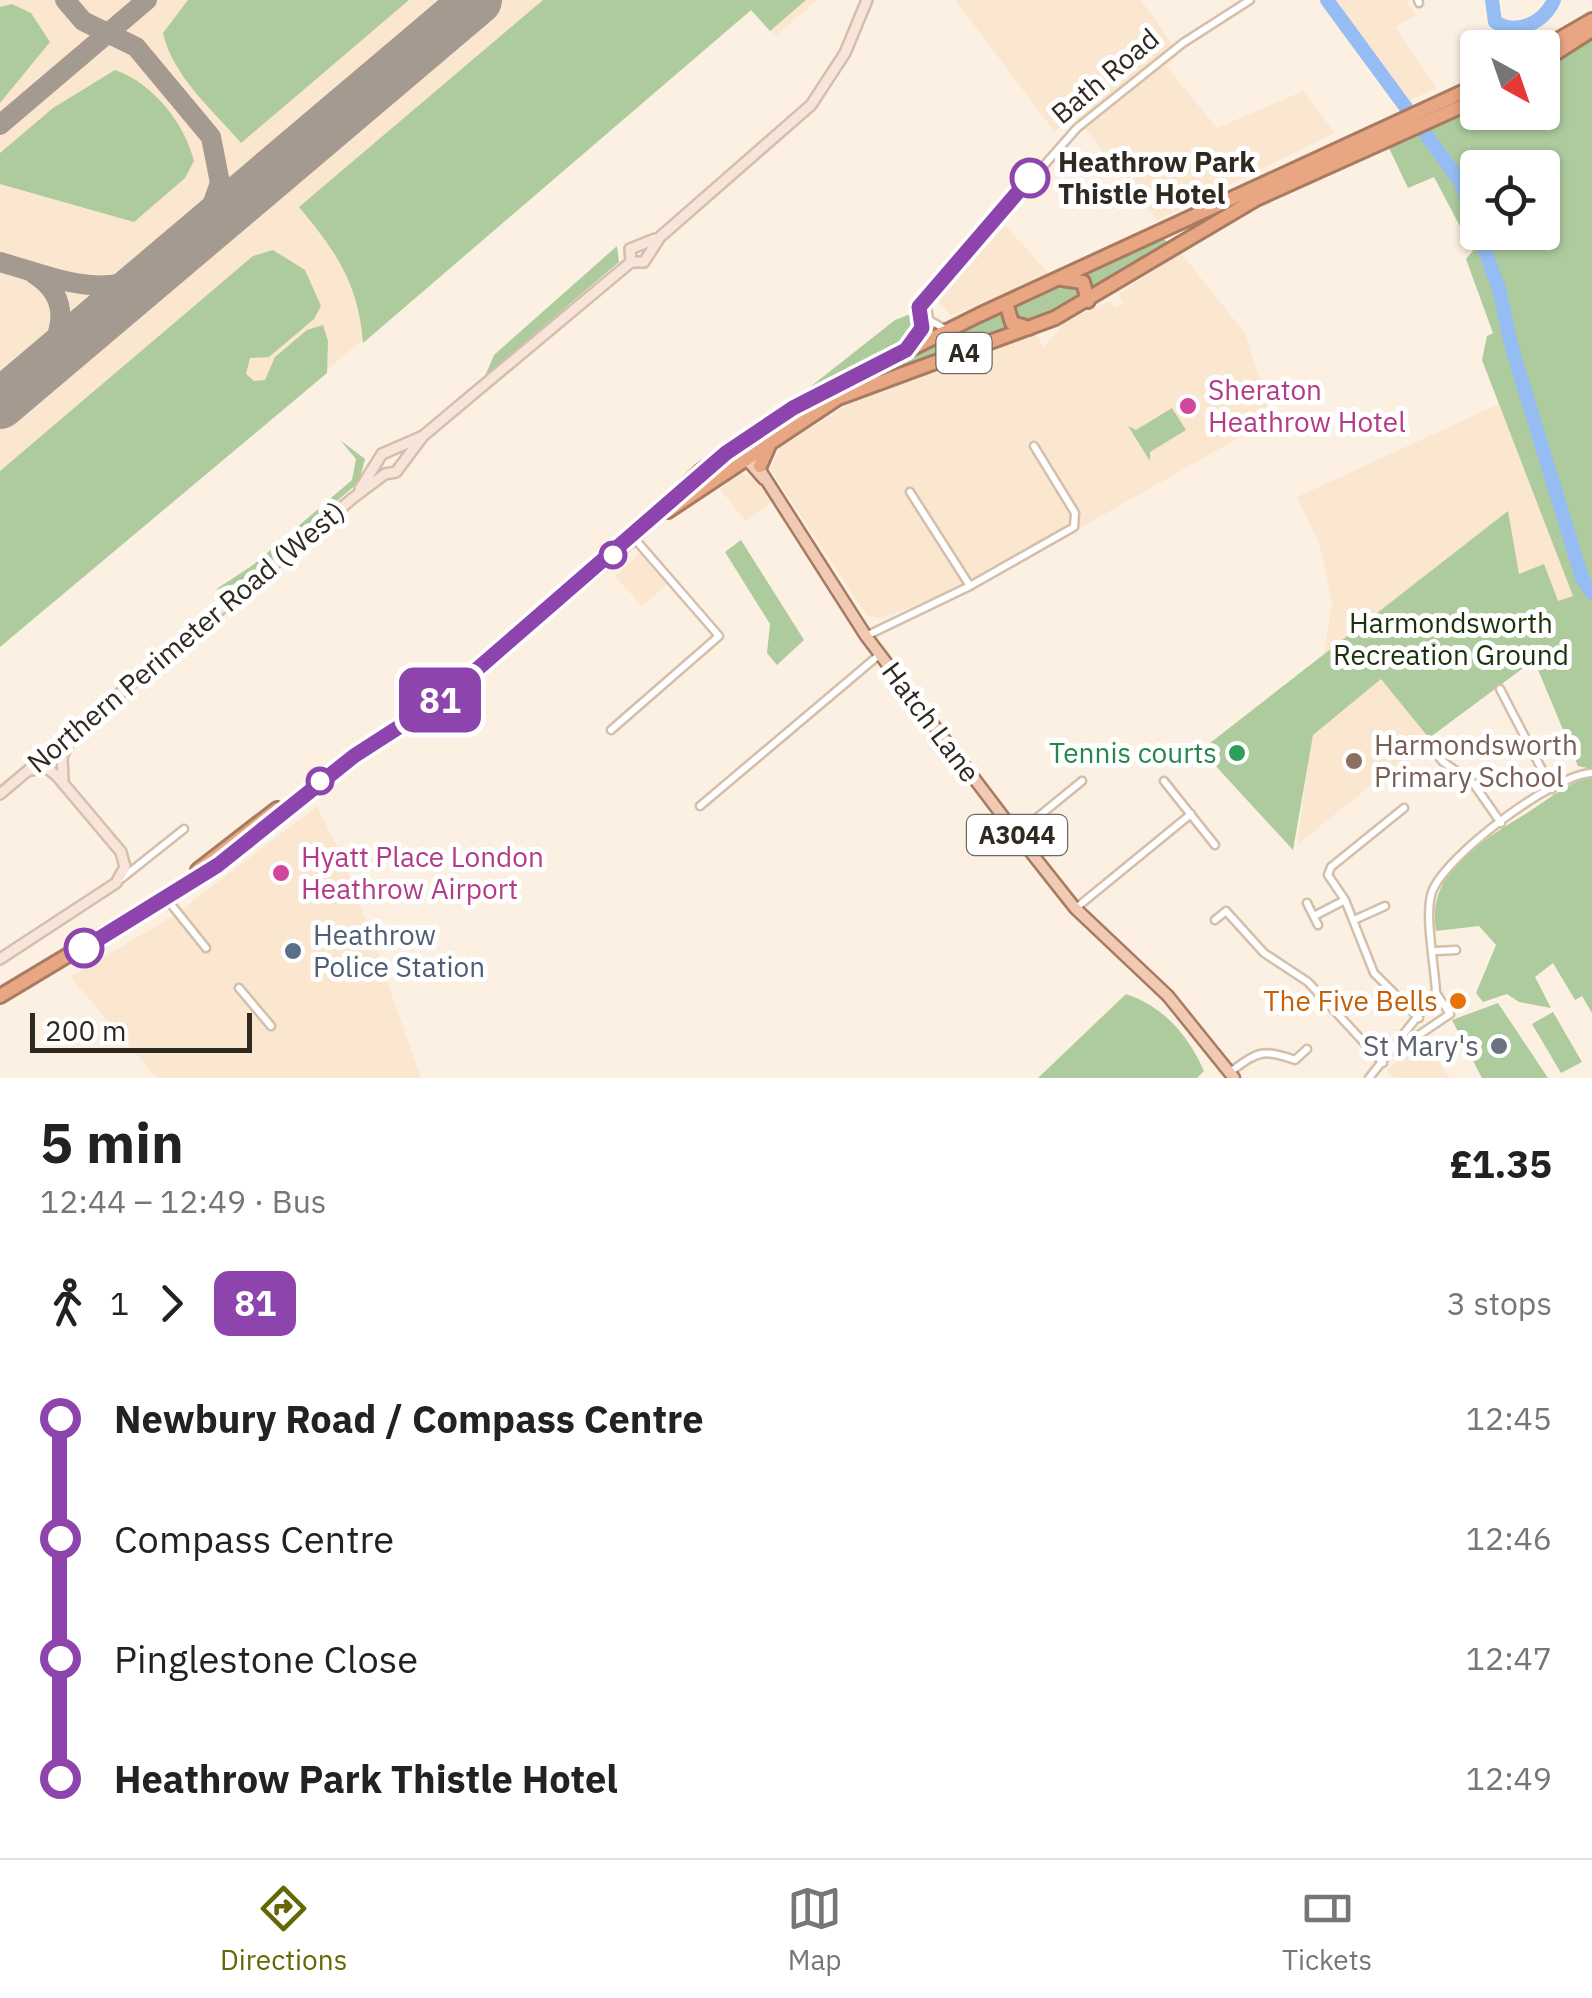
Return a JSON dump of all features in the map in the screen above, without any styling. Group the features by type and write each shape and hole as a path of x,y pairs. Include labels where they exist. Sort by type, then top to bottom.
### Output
{"highway":[{"path":"1560,41 1591,25"},
{"path":"1560,48 1591,25"},
{"name":"A4","path":"0,996 230,856 293,802 444,698 633,538 693,478 861,387 1032,328 1088,302 1256,200 1460,95"},
{"name":"A4","path":"743,450 793,408 906,350 1419,119 1460,105"},
{"path":"1059,279 1082,282 1088,302"},
{"path":"1006,303 1012,323 1032,328"},
{"path":"760,466 774,437"}],"main road":[{"name":"Hatch Lane","path":"743,450 760,466 866,636 1017,834 1075,908 1168,996 1232,1075"},
{"name":"Hatch Lane","path":"743,450 770,483"}],"street":[{"path":"630,262 641,264 644,251 812,105 845,54 867,0"},
{"name":"Bath Road","path":"906,350 922,328 917,311 926,298 1071,133 1183,43 1250,0"},
{"path":"630,262 628,252 644,251"},
{"path":"423,436 382,454 378,462 386,474 396,472 423,436 630,262"},
{"path":"926,298 929,320 948,330"},
{"path":"866,636 970,586 1074,528 1076,513 1034,446"},
{"path":"393,451 401,464"},
{"name":"Northern Perimeter Road (West)","path":"352,498 378,462"},
{"name":"Northern Perimeter Road (West)","path":"0,794 352,498 386,474"},
{"path":"910,492 970,586"},
{"path":"611,730 719,636 633,538"},
{"path":"700,806 879,654"},
{"path":"1500,689 1552,789"},
{"path":"63,783 62,757 74,732"},
{"path":"1428,742 1442,761 1473,783 1501,823"},
{"path":"20,777 42,768 63,783 131,862 146,859"},
{"path":"1404,1040 1410,1041 1450,1014 1436,991 1436,951 1428,920 1432,890 1461,853 1501,823 1578,774 1592,773"},
{"path":"1017,834 1082,781"},
{"path":"1164,782 1215,844"},
{"path":"1404,808 1331,866 1330,882 1345,900 1374,973 1419,1018"},
{"path":"1075,908 1191,814"},
{"path":"0,959 121,879 184,829"},
{"path":"121,852 125,864 121,879"},
{"path":"166,897 206,948"},
{"path":"1307,903 1316,921 1345,900"},
{"path":"1354,920 1385,906"},
{"path":"1215,920 1226,912 1264,953 1308,982 1383,1063"},
{"path":"1436,951 1456,950"},
{"path":"239,988 271,1026"},
{"path":"1369,1078 1404,1040 1436,991"},
{"path":"1232,1075 1256,1053 1268,1050 1295,1060 1307,1049"}],"shaded area":[{"path":"0,0 817,0 776,36 752,10 0,646"},
{"path":"955,0 1141,0 1179,54 1166,66 1217,128 1303,91 1335,133 1157,220 1076,117 1054,131"},
{"path":"1335,0 1406,0 1416,15 1395,27 1437,88 1410,100"},
{"path":"1005,225 1049,274 951,316 938,301"},
{"path":"1180,252 1245,333 1272,419 948,603 943,594 882,618 867,616 770,469 780,448 863,395 1035,334 1044,347 1066,321 1110,301 1116,308 1124,303 1118,295"},
{"path":"1499,404 1574,596 1558,602 1519,574 1508,512 1324,654 1332,603 1320,546 1297,497"},
{"path":"742,473 758,480 774,499 746,522 720,489"},
{"path":"640,553 667,584 642,606 615,576"},
{"name":"Harmondsworth Primary School","path":"1382,678 1429,738 1297,845 1312,735"},
{"path":"317,806 347,867 421,1078 157,1078 70,977 175,915"},
{"path":"1419,1041 1450,1078 1394,1078 1387,1070"}],"green space":[{"path":"188,0 409,0 241,143 195,92 168,49 163,33"},
{"path":"543,0 806,0 770,31 751,10 363,343 351,286 324,239 299,207"},
{"path":"12,4 31,13 50,42 0,103 0,7"},
{"path":"1592,40 1592,593 1582,578 1484,250 1560,250 1560,150 1460,150 1460,181 1437,150 1460,193 1460,226 1434,177 1408,188 1388,146 1460,108 1460,130 1560,130 1560,59"},
{"path":"115,70 142,85 175,119 194,161 185,178 134,222 0,184 0,153 53,108"},
{"path":"1161,237 1170,244 1118,279 1114,274 1092,287 1079,275"},
{"path":"617,246 619,262 485,376 494,355"},
{"path":"273,250 305,270 321,306 314,319 269,357 250,358 246,374 254,381 265,380 275,357 307,330 323,325 328,341 327,373 0,647 0,471 253,256"},
{"name":"Harmondsworth Recreation Ground","path":"1482,250 1535,437 1581,579 1592,599 1592,769 1578,766 1534,660 1429,738 1381,679 1313,735 1293,850 1201,750 1508,511 1519,574 1544,564 1558,601 1573,596 1482,360 1487,336 1493,333 1466,259 1473,251"},
{"path":"1072,283 1085,293 1077,302 1018,323 1011,307"},
{"path":"1001,311 1006,325 1014,331 844,393 749,446 792,413"},
{"path":"913,313 917,325 910,339 786,406 895,320"},
{"path":"1172,408 1186,430 1150,452 1150,461 1128,426 1136,430"},
{"path":"340,440 365,459 359,482 244,581 215,590 253,565 352,480 356,459"},
{"path":"741,540 804,640 777,665 767,653 770,624 725,552"},
{"path":"1592,777 1592,1013 1582,996 1575,1000 1553,963 1535,977 1551,1008 1519,1002 1507,994 1483,1002 1476,993 1496,945 1479,926 1436,931 1435,909 1440,890 1449,873 1478,845 1560,791"},
{"path":"1126,994 1152,1006 1182,1034 1204,1071 1197,1078 1038,1078"},
{"path":"1498,1003 1548,1078 1482,1078 1452,1020"},
{"path":"1553,1012 1582,1062 1561,1073 1532,1024"}],"waterway":[{"path":"1327,0 1460,181"},
{"path":"1492,0 1495,22 1513,28 1537,20 1554,0"},
{"path":"1485,250 1582,578 1592,593"}],"taxiway":[{"path":"65,0 83,21 136,47 211,137 220,183 202,233"},
{"path":"0,125 147,0"},
{"path":"0,262 78,284 115,284 156,272"},
{"path":"34,274 47,284 59,305 59,329 44,367"}],"runway":[{"path":"0,404 477,0"}],"bus line":[{"name":"81","path":"84,948 218,865 354,756 444,698 633,538 693,478 754,432 906,350 922,328 919,307 1030,178"}],"place":[{"name":"Heathrow Park Thistle Hotel","path":"1030,178"},
{"name":"Sheraton Heathrow Hotel","path":"1188,406"},
{"name":"Tennis courts","path":"1237,753"},
{"name":"Harmondsworth Primary School","path":"1354,761"},
{"name":"Hyatt Place London Heathrow Airport","path":"281,873"},
{"name":"Heathrow Police Station","path":"293,951"},
{"name":"The Five Bells","path":"1458,1001"},
{"name":"St Mary's","path":"1499,1046"}]}
